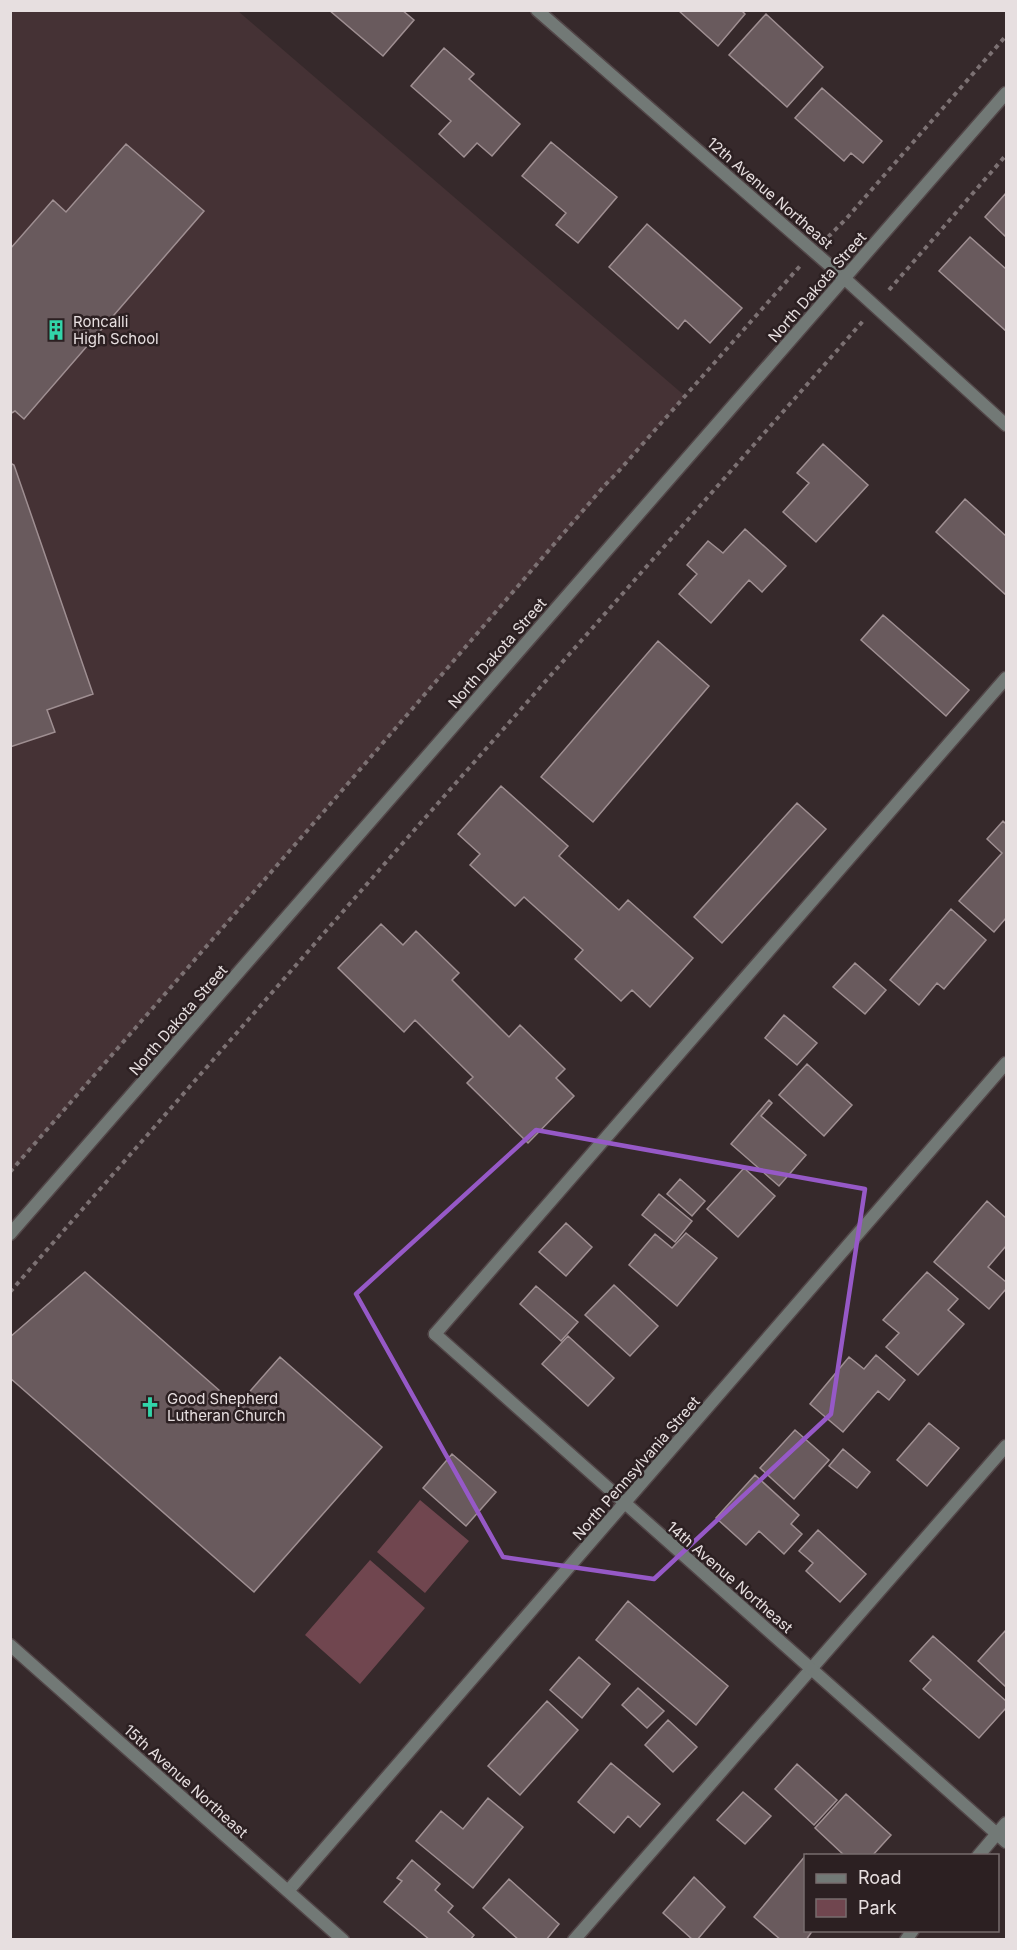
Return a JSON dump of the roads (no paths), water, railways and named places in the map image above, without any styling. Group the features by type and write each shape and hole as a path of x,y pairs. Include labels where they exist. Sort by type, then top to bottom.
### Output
{"street":[{"name":"12th Avenue Northeast","path":"537,10 876,306 1006,425"},
{"name":"North Dakota Street","path":"10,1234 1006,93"},
{"name":"14th Avenue Northeast","path":"1002,1838 435,1334 1006,678"},
{"name":"North Pennsylvania Street","path":"288,1891 1006,1063"},
{"path":"574,1940 1006,1446"},
{"name":"15th Avenue Northeast","path":"10,1645 343,1940"},
{"path":"981,1854 1002,1838 1006,1823"}],"place":[{"name":"Roncalli High School","path":"56,330"},
{"name":"Good Shepherd Lutheran Church","path":"150,1407"}]}
